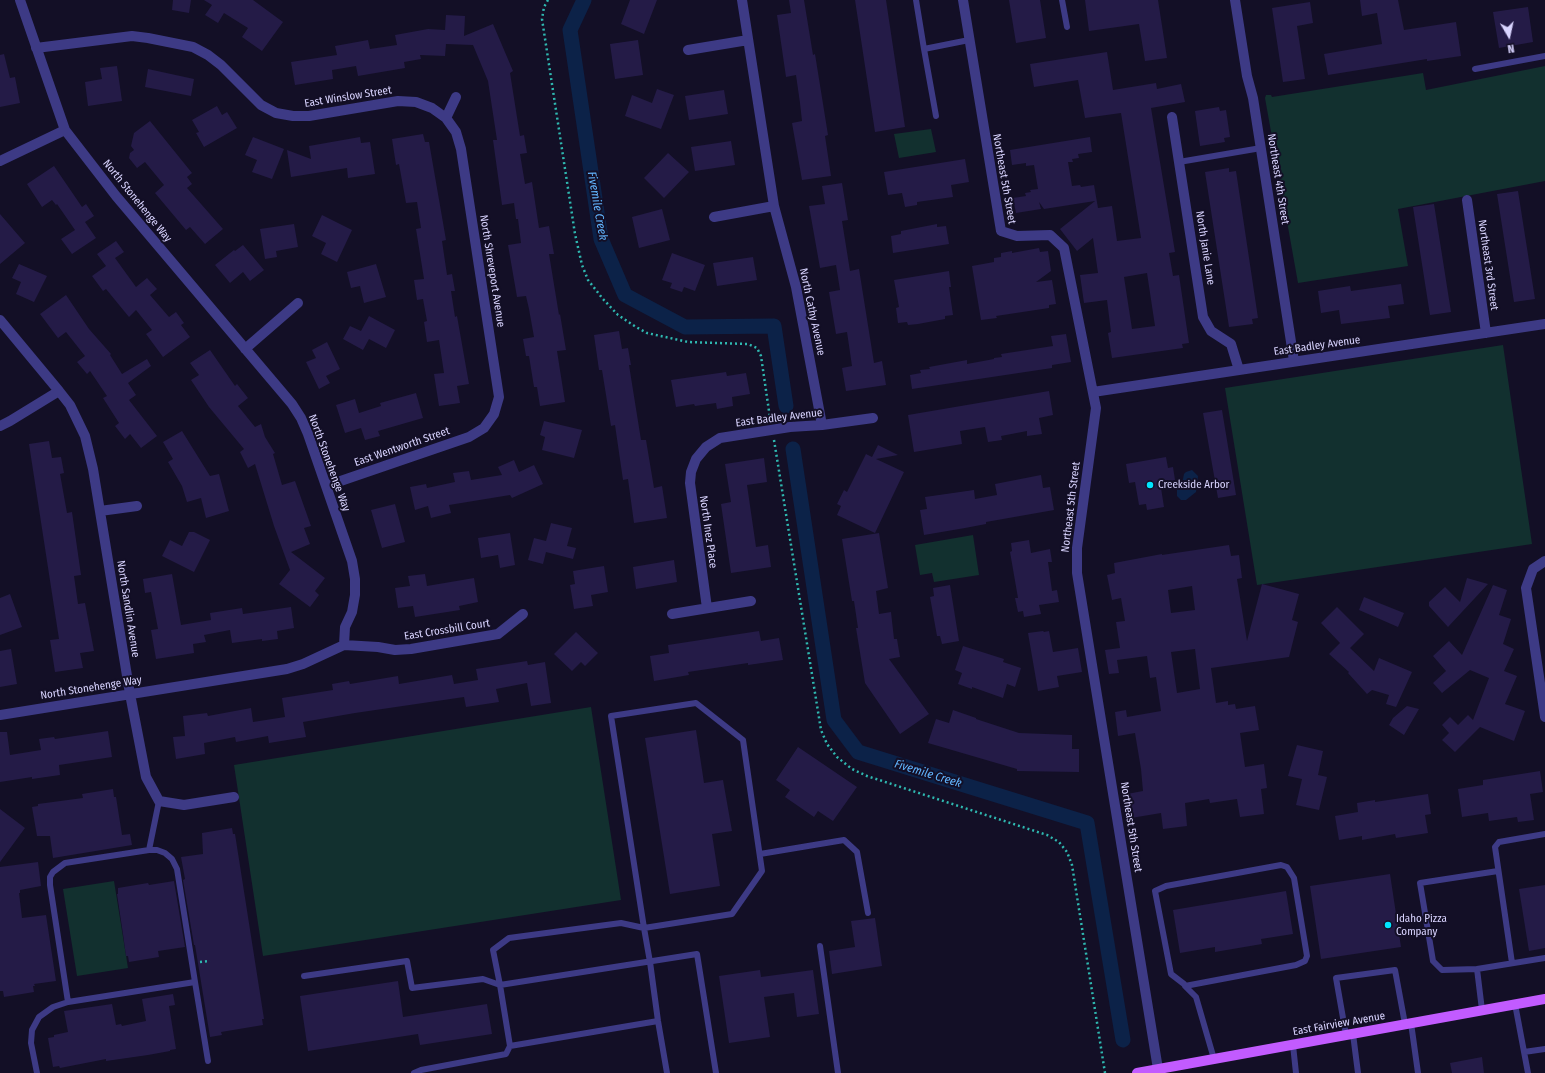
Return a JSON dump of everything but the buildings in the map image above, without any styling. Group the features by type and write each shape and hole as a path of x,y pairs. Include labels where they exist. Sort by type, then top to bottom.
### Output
{"main road":[{"name":"East Fairview Avenue","path":"1137,1073 1545,999"}],"street":[{"name":"North Stonehenge Way","path":"0,715 287,669 303,664 344,644 345,627 352,612 355,596 355,579 352,561 308,434 301,418 292,404 116,196 65,130 20,0"},
{"name":"North Cathy Avenue","path":"742,0 774,206 796,287 822,425"},
{"name":"Northeast 5th Street","path":"963,0 1001,231 1017,236 1050,235 1064,248 1096,408 1077,548 1077,573 1158,1069"},
{"name":"Northeast 4th Street","path":"1235,0 1247,76 1253,98 1294,361"},
{"name":"East Winslow Street","path":"36,48 132,36 148,38 193,47 208,55 221,65 261,105 276,113 293,116 310,116 398,101 416,102 432,108 446,118"},
{"path":"688,50 748,40"},
{"path":"446,118 456,97"},
{"name":"North Janie Lane","path":"1172,117 1203,317 1211,331 1232,344 1239,370"},
{"name":"North Shreveport Avenue","path":"446,118 456,132 461,149 499,397 494,414 484,428"},
{"path":"0,162 65,130"},
{"name":"Northeast 3rd Street","path":"1467,200 1486,333"},
{"path":"714,217 774,206"},
{"path":"245,349 298,303"},
{"name":"North Sandlin Avenue","path":"0,320 70,405 85,436 93,468 130,694 146,777 159,801"},
{"name":"East Badley Avenue","path":"1092,392 1545,324"},
{"path":"0,426 59,391"},
{"name":"East Badley Avenue","path":"696,459 706,447 720,438 790,427 822,425 873,418"},
{"name":"East Wentworth Street","path":"326,486 469,436 484,428"},
{"name":"North Inez Place","path":"696,459 691,472 690,483 707,608"},
{"path":"100,511 137,506"},
{"path":"1545,562 1533,569 1526,588 1545,718"},
{"path":"672,614 751,601"},
{"name":"East Crossbill Court","path":"344,644 395,650 411,649 498,634 523,614"},
{"path":"159,801 184,805 234,797"}],"lane":[{"path":"916,0 936,116"},
{"path":"1062,0 1067,27"},
{"path":"924,49 969,40"},
{"path":"1475,69 1545,56"},
{"path":"1179,162 1261,148"},
{"path":"414,1073 421,1070 506,1054 510,1046 500,985 492,950 509,938 621,923 644,928 732,914 762,871 743,740 696,703 611,716 644,928 650,962 658,1021 667,1073"},
{"path":"149,850 159,801"},
{"path":"1512,964 1495,846 1499,842 1545,834"},
{"path":"760,854 844,840 857,852 868,913"},
{"path":"68,1002 50,885 50,877 53,872 64,863 149,850 157,850 165,853 172,859 177,869 208,1061"},
{"path":"1185,986 1296,965 1305,961 1307,956 1294,878 1286,867 1281,865 1166,886 1155,891 1171,974 1196,997 1214,1059"},
{"path":"1498,871 1420,883 1433,961 1442,970 1476,969 1545,958"},
{"path":"820,946 838,1073"},
{"path":"304,976 407,961 412,988 483,979 500,985 697,954 716,1073"},
{"path":"1476,969 1482,1010"},
{"path":"1358,1073 1336,978 1395,970 1418,1073"},
{"path":"37,1073 32,1043 32,1030 39,1017 53,1007 68,1002 195,982"},
{"path":"1515,1004 1528,1073"},
{"path":"510,1046 658,1021"},
{"path":"1293,1045 1296,1073"},
{"path":"1524,1052 1545,1049"}],"path":[{"path":"548,0 544,7 542,19 575,234 582,265 588,280 618,315 648,333 688,342 748,344 757,348 761,356 771,420"},
{"path":"774,440 821,730 827,744 837,757 852,769 867,776 1047,835 1059,842 1067,852 1072,865 1105,1073"},
{"path":"198,962 210,961"}],"green space":[{"path":"1545,66 1545,181 1398,209 1408,266 1298,283 1265,98 1266,95 1271,95 1272,97 1423,73 1426,90"},
{"path":"931,129 936,152 899,158 894,134"},
{"path":"1503,345 1532,544 1257,585 1225,388"},
{"path":"973,535 979,575 934,582 932,573 920,575 915,545"},
{"path":"591,707 621,900 263,956 234,765"},
{"path":"114,881 128,968 77,976 63,889"}],"water":[{"path":"1192,470 1198,476 1196,492 1186,500 1181,500 1177,496 1177,490 1182,484 1184,474"}],"waterway":[{"name":"Fivemile Creek","path":"584,0 570,30 601,239 625,295 685,327 774,326 786,406"},
{"name":"Fivemile Creek","path":"793,449 834,720 858,752 1087,823 1123,1040"}],"place":[{"name":"Creekside Arbor","path":"1150,485"},
{"name":"Idaho Pizza Company","path":"1388,925"}]}
